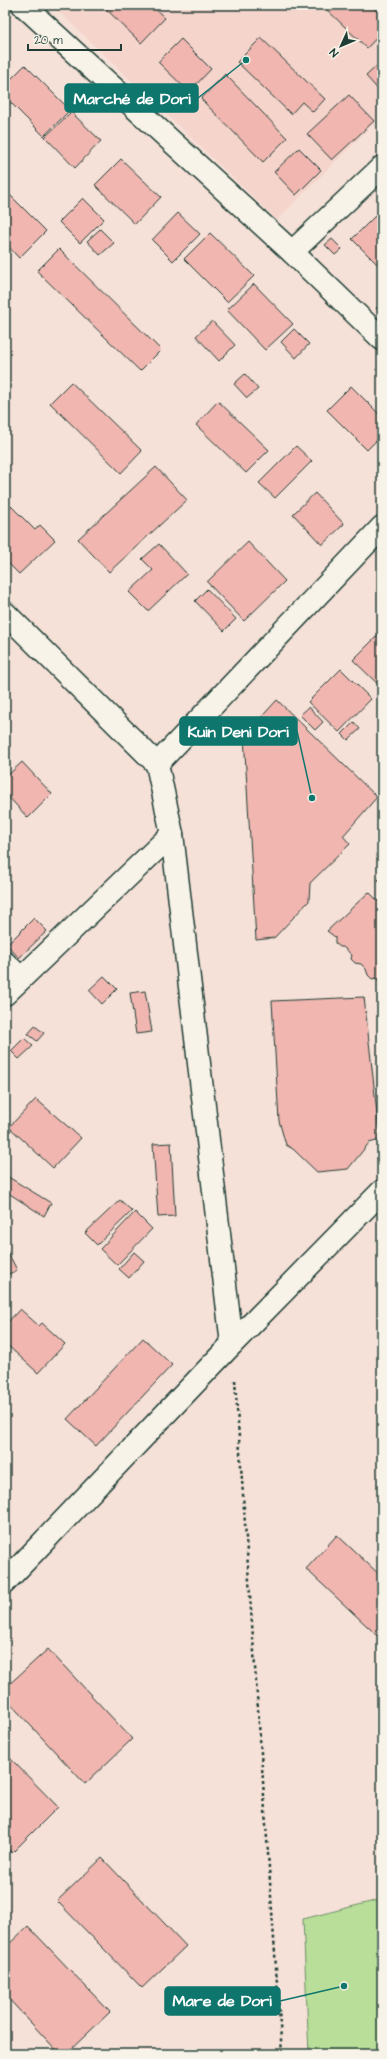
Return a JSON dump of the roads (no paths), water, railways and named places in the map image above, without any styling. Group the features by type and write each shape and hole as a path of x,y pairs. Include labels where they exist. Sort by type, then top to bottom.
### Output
{"street":[{"path":"24,5 292,252 382,339"},
{"path":"292,252 382,168"},
{"path":"157,764 382,527"},
{"path":"5,613 157,764 172,834 232,1344"},
{"path":"5,994 172,834"},
{"path":"5,963 21,978"},
{"path":"5,1582 232,1344 382,1191"}],"place":[{"name":"Marché de Dori","path":"246,60"},
{"name":"Kuin Deni Dori","path":"312,798"},
{"name":"Mare de Dori","path":"344,1986"}]}
